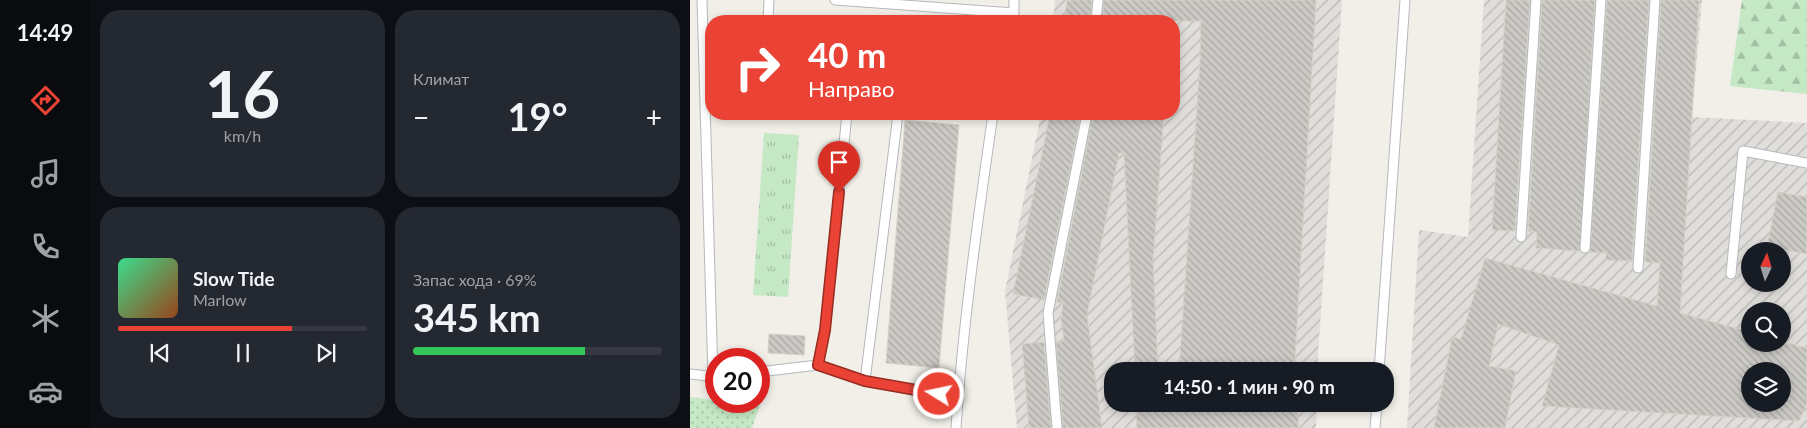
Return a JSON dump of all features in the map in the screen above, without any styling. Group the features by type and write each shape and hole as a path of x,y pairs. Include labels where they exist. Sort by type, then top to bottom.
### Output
{"lane":[{"path":"702,0 705,87"},
{"path":"768,15 769,0"},
{"path":"835,0 992,15"},
{"path":"1013,15 1014,0"},
{"path":"1097,15 1098,0"},
{"path":"1380,362 1405,0"},
{"path":"1521,237 1536,0"},
{"path":"1585,248 1601,0"},
{"path":"1638,268 1655,0"},
{"path":"706,120 714,348"},
{"path":"818,365 825,330 846,120"},
{"path":"865,381 897,120"},
{"path":"956,428 974,249 991,120"},
{"path":"1057,428 1048,313 1086,120"},
{"path":"1731,274 1743,151 1807,163"},
{"path":"770,371 818,365 865,381 958,398"},
{"path":"690,374 705,376"},
{"path":"1375,428 1376,412"}],"shaded area":[{"path":"1055,0 1342,0 1318,362 1104,362 1104,412 1317,412 1316,428 1017,428 1005,291 1040,120 1180,120 1180,15 1054,15"},
{"path":"1484,0 1702,0 1692,117 1807,123 1807,428 1407,428 1419,230 1468,237"}],"green space":[{"path":"1742,0 1807,0 1807,94 1730,86"},
{"path":"764,133 799,135 788,297 753,295"},
{"path":"690,397 705,399 705,413 757,413 752,428 690,428"}],"building":[{"path":"1067,0 1092,0 1091,15 1065,15"},
{"path":"1104,0 1316,0 1295,362 1180,362 1200,63 1201,21 1180,21 1180,15 1103,15"},
{"path":"1506,0 1530,0 1515,231 1492,230"},
{"path":"1542,0 1595,0 1580,251 1536,248 1537,232 1528,231"},
{"path":"1607,0 1649,0 1632,261 1606,260 1606,253 1590,252"},
{"path":"1661,0 1699,0 1680,313 1741,330 1741,352 1791,352 1791,344 1807,348 1807,403 1799,421 1542,406 1559,345 1498,324 1489,366 1516,371 1505,428 1434,428 1452,337 1461,339 1485,258 1657,306 1660,263 1645,262"},
{"path":"905,120 959,125 939,368 886,363"},
{"path":"1049,120 1080,120 1044,300 1013,294"},
{"path":"1092,120 1164,120 1153,260 1158,362 1135,362 1124,153 1119,153 1087,315 1102,428 1063,428 1056,341 1064,341 1061,319 1063,303 1057,302"},
{"path":"1778,192 1807,197 1807,254 1791,251 1791,242 1768,242"},
{"path":"769,334 805,336 804,355 770,353 770,348 768,348"},
{"path":"1044,342 1051,428 1029,428 1022,344"},
{"path":"1136,412 1298,412 1299,428 1137,428"}],"route":[{"path":"839,192 825,330 818,365 865,381 939,394"}]}
